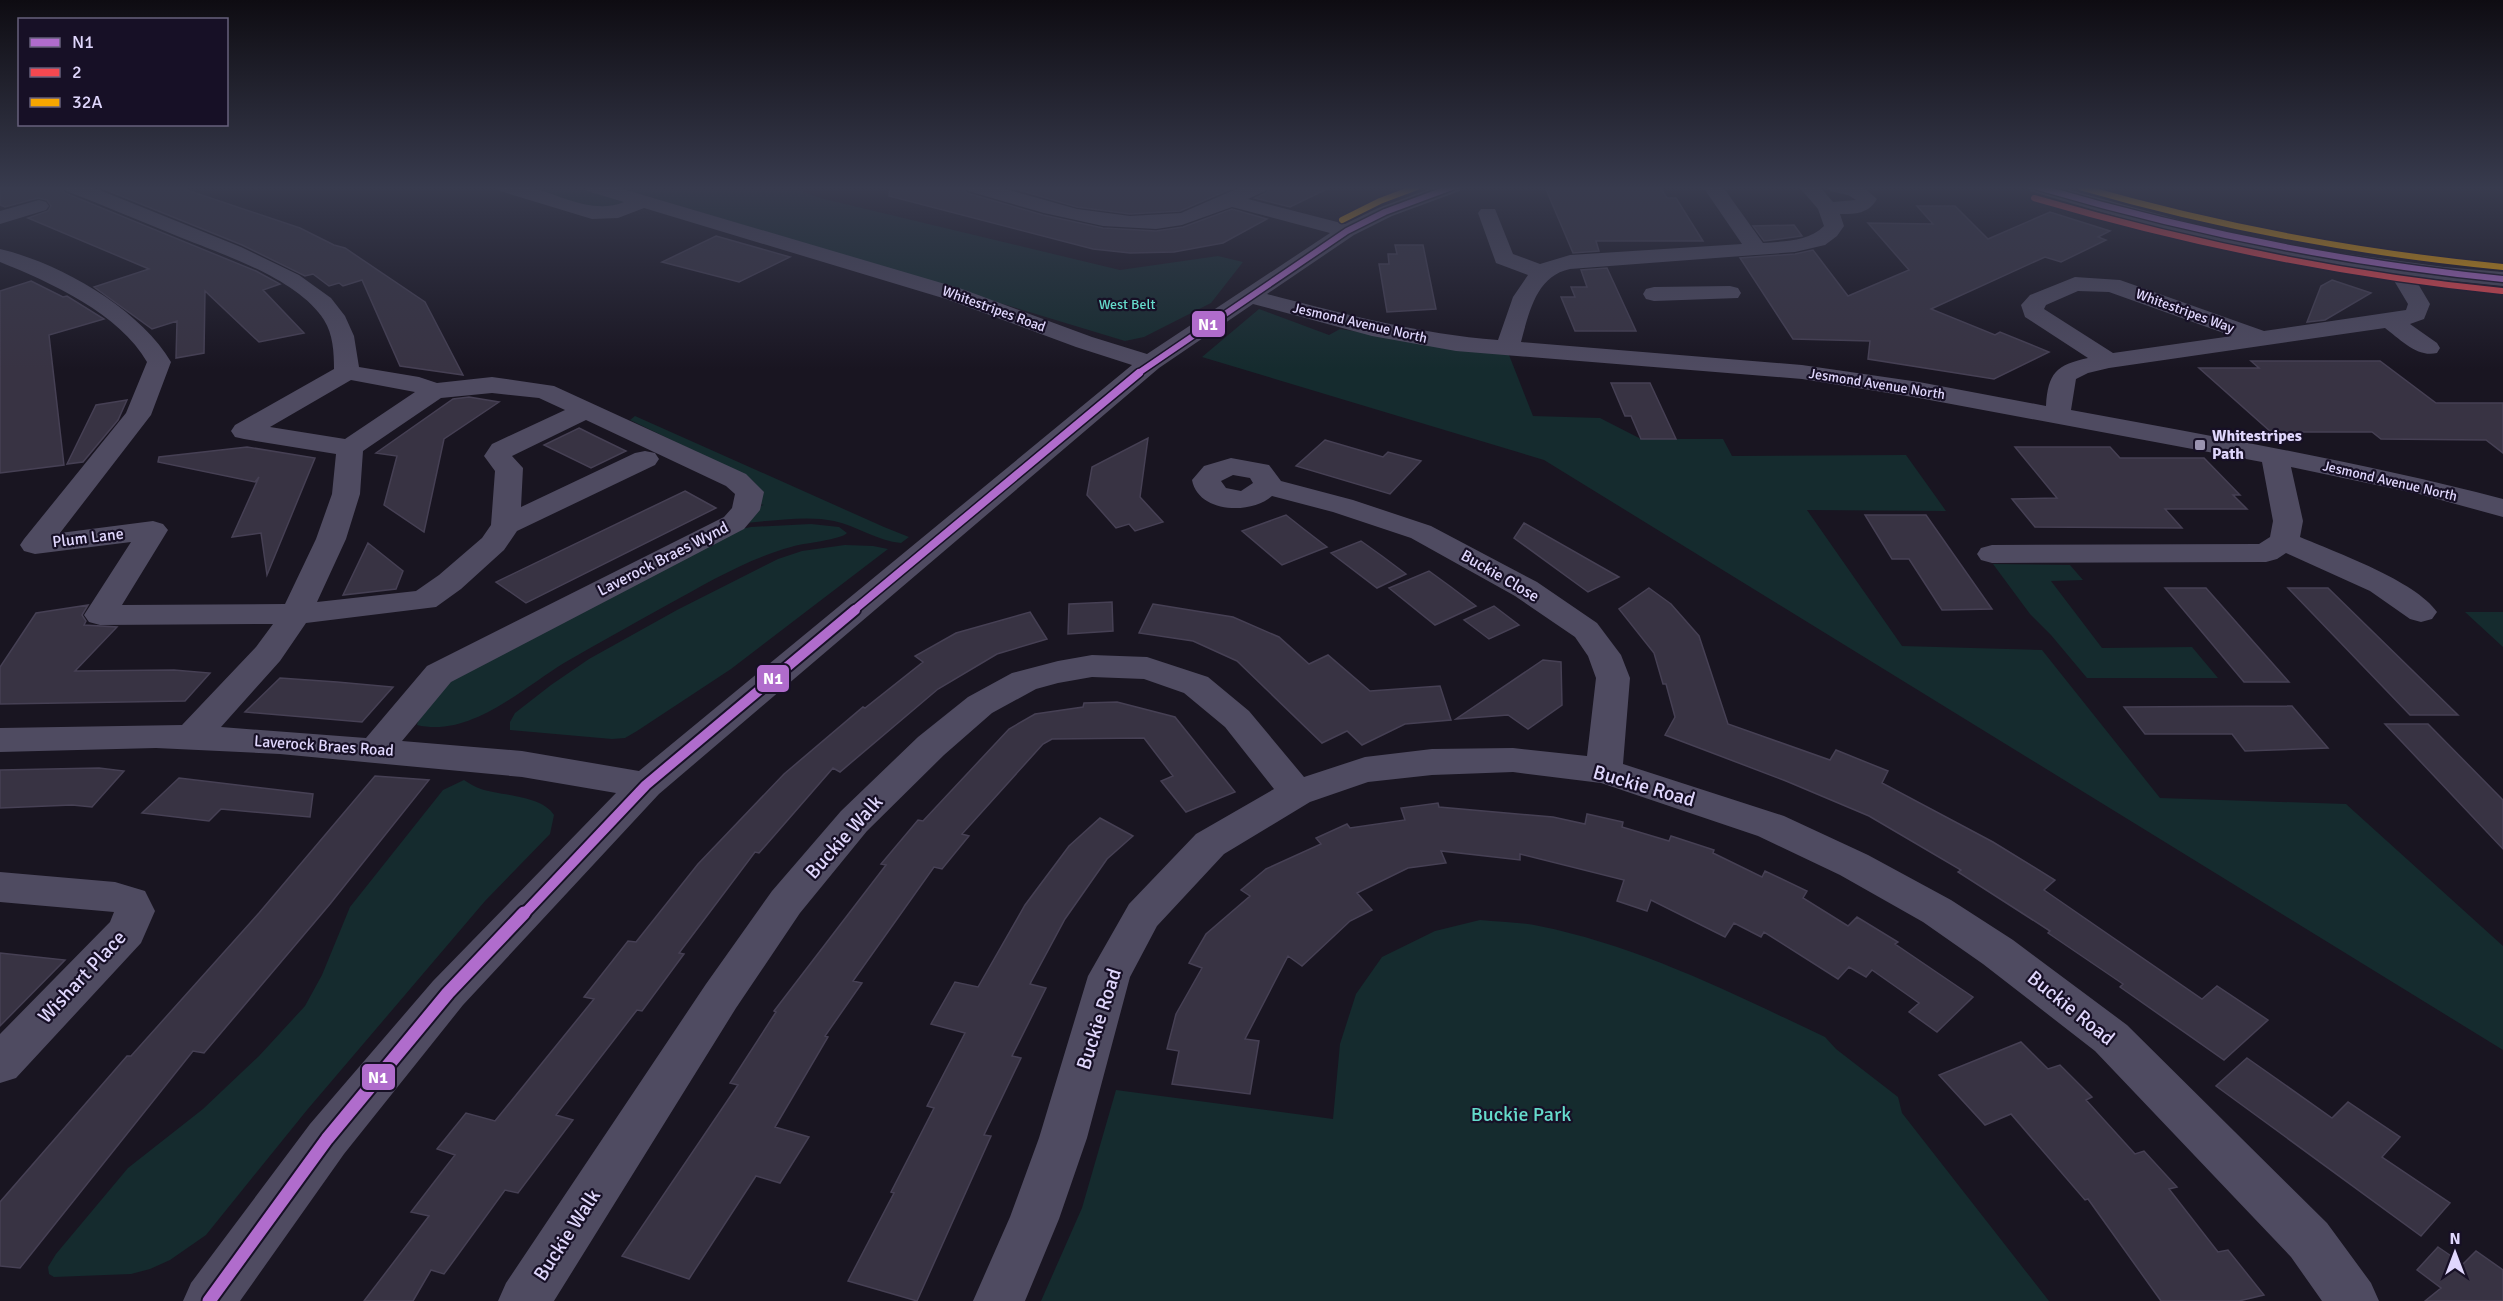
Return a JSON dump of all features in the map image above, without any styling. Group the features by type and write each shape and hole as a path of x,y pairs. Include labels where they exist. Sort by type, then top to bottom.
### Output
{"street":[{"path":"225,248 276,271 332,314 345,339 347,372"},
{"name":"Whitestripes Road","path":"797,248 954,294 1084,342 1150,363"},
{"path":"209,1301 327,1139 448,993 646,785 1150,363 1321,248"},
{"path":"1500,248 1504,258 1541,272"},
{"path":"1507,349 1522,301 1541,272 1553,266 1569,261 1776,248"},
{"path":"2268,248 2398,269 2503,279"},
{"name":"Plum Lane","path":"0,255 23,264 119,315 154,349 159,362 138,415 35,544 153,530 100,615 296,615"},
{"path":"1668,256 1689,293"},
{"name":"Whitestripes Way","path":"2058,416 2060,380 2067,373 2109,361 2389,320 2416,314 2419,304 2398,269"},
{"name":"Whitestripes Way","path":"2109,361 2033,312 2032,305 2038,300 2075,284 2112,285 2260,339"},
{"path":"1654,294 1730,293"},
{"name":"Jesmond Avenue North","path":"1247,296 1372,329 1456,344 1802,372 1919,390 2058,416 2217,440 2275,456 2424,487 2503,508"},
{"path":"2389,320 2428,348"},
{"path":"347,372 419,385 434,390 350,448 244,431 347,372"},
{"name":"Laverock Braes Wynd","path":"376,749 424,689 439,674 734,522 746,510 750,492 736,480 544,390 481,385 434,390"},
{"path":"506,525 509,468 501,462 498,456 502,450 587,410"},
{"path":"191,738 268,654 296,615 331,539 346,494 350,448"},
{"path":"1992,554 2266,553 2284,541 2288,521 2275,456"},
{"path":"296,615 425,600 450,582 492,544 506,525 645,459"},
{"name":"Buckie Close","path":"1267,486 1343,506 1421,532 1526,589 1586,630 1604,655 1613,678 1604,771"},
{"path":"2284,541 2381,584 2421,612"},
{"name":"Buckie Walk","path":"524,1301 721,996 786,902 854,821 931,746 980,705 1024,681 1058,672 1092,666 1147,668 1196,685 1237,719 1297,793"},
{"name":"Laverock Braes Road","path":"0,740 191,738 376,749 522,764 646,785"},
{"name":"Buckie Road","path":"999,1301 1038,1209 1062,1138 1109,976 1143,915 1210,844 1297,793 1365,770 1432,762 1513,760 1604,771 1771,826 1864,871 1937,911 1998,952 2111,1038 2309,1240 2353,1301"},
{"name":"Wishart Place","path":"0,886 115,897 131,902 135,911 126,932 0,1064"}],"green space":[{"name":"West Belt","path":"817,248 1027,248 1120,270 1218,256 1243,262 1211,303 1144,337 1125,341"},
{"path":"1259,309 1329,335 1340,329 1509,355 1533,416 1600,418 1641,439 1723,439 1732,456 1906,455 1946,511 1807,510 1902,646 2042,650 2160,798 2346,804 2503,946 2503,1050 1544,460 1202,357"},
{"path":"635,416 909,537 901,543 892,542 843,523 813,518 744,523 758,506 764,505 759,504 758,490 753,481 630,420"},
{"path":"811,524 839,527 847,533 837,538 775,552 728,572 577,656 476,718 437,727 417,725 448,682 736,530"},
{"path":"845,545 888,549 731,669 625,738 612,739 510,730 510,722 515,713 551,685 589,659 677,610 778,559 802,551"},
{"path":"1993,564 2070,565 2083,580 2051,581 2102,648 2192,647 2218,678 2087,678 2030,614"},
{"path":"2465,612 2503,612 2503,647"},
{"path":"464,780 481,789 521,797 548,808 554,815 550,834 485,901 307,1110 206,1235 170,1260 131,1274 54,1277 49,1274 48,1267 56,1254 128,1168 203,1109 259,1056 305,1006 322,975 350,907 443,790"},
{"name":"Buckie Park","path":"1480,920 1539,926 1613,946 1685,973 1825,1037 1836,1049 1898,1097 1902,1113 2049,1301 1041,1301 1082,1208 1116,1090 1333,1119 1340,1044 1356,994 1382,957 1435,931"}],"building":[{"path":"98,248 199,248 256,271 280,284 263,290 304,333 259,342 205,291 204,353 176,358 177,321 152,329 94,287 149,269"},
{"path":"248,248 345,248 425,302 463,375 400,366 362,280 343,286 339,283 329,286 313,274 305,276"},
{"path":"692,248 757,248 790,257 739,282 662,262"},
{"path":"1088,248 1197,248 1174,252 1130,253"},
{"path":"1396,248 1424,248 1436,309 1387,312 1379,264 1389,264 1388,254 1397,254"},
{"path":"1571,248 1598,248 1599,251 1573,253"},
{"path":"1890,248 2090,248 2061,262 2045,257 1931,309 1995,335 2000,332 2049,352 1994,379 1868,359 1870,341 1793,339 1740,258 1795,254 1813,250 1848,296 1909,270"},
{"path":"1607,268 1636,331 1575,331 1561,297 1575,297 1571,287 1587,287 1581,270"},
{"path":"2332,280 2371,293 2325,320 2307,322 2321,286"},
{"path":"31,281 63,297 67,296 104,319 49,335 64,465 0,473 0,291"},
{"path":"2251,361 2380,361 2436,403 2503,403 2503,453 2486,440 2381,439 2372,432 2271,432 2199,368 2259,368"},
{"path":"1611,383 1650,383 1676,439 1641,439 1631,416 1625,416"},
{"path":"469,397 499,402 444,439 424,532 384,505 397,456 376,453 453,399"},
{"path":"127,400 118,420 83,462 67,464 96,405"},
{"path":"579,428 626,451 591,468 544,445"},
{"path":"1148,438 1140,497 1163,522 1135,531 1129,524 1116,528 1087,495 1092,467"},
{"path":"1325,440 1383,457 1388,452 1421,461 1390,494 1296,466"},
{"path":"247,447 315,458 267,575 261,533 232,537 259,477 255,482 158,462 159,457"},
{"path":"2015,447 2110,447 2120,458 2204,458 2240,495 2233,495 2247,509 2165,509 2182,528 2035,527 2012,499 2057,498"},
{"path":"685,491 716,508 526,603 496,582"},
{"path":"1286,515 1327,547 1282,565 1242,531"},
{"path":"1865,515 1926,515 1992,609 1942,610 1909,559 1892,559"},
{"path":"1524,523 1619,577 1588,592 1514,538"},
{"path":"1361,541 1406,574 1377,588 1331,553"},
{"path":"368,543 403,571 396,589 343,595"},
{"path":"1429,571 1476,606 1435,625 1389,588"},
{"path":"1649,588 1671,604 1699,636 1728,724 1830,760 1836,750 1888,771 1882,783 1993,842 2055,880 2044,890 2202,999 2217,986 2268,1020 2224,1060 2120,987 2123,984 2048,933 2050,931 1958,872 1961,870 1869,816 1786,781 1665,735 1675,717 1666,684 1663,684 1654,653 1619,609"},
{"path":"2165,588 2206,588 2289,682 2244,682"},
{"path":"2288,588 2328,588 2458,715 2410,715"},
{"path":"1112,602 1113,631 1068,634 1069,604"},
{"path":"1153,604 1233,617 1279,637 1309,664 1328,655 1370,691 1440,686 1451,720 1405,724 1362,745 1347,731 1322,743 1237,661 1193,641 1139,633"},
{"path":"88,605 82,615 86,621 84,625 117,627 75,671 174,670 210,673 185,701 0,704 0,667 36,613"},
{"path":"1494,606 1519,625 1489,639 1464,620"},
{"path":"1030,612 1047,639 997,654 938,689 840,772 833,768 759,853 755,852 679,953 684,954 642,1011 637,1010 556,1115 573,1120 518,1193 505,1190 444,1274 431,1270 413,1301 364,1301 429,1216 411,1212 455,1155 437,1149 466,1113 495,1121 594,999 584,997 628,941 636,942 698,864 784,774 863,707 865,708 923,662 915,656 956,633"},
{"path":"1543,660 1561,662 1562,705 1528,729 1508,715 1456,719"},
{"path":"280,678 393,687 362,722 245,712"},
{"path":"1117,702 1175,717 1235,792 1186,812 1161,781 1173,776 1144,738 1052,739 1043,744 962,834 969,836 942,869 934,867 853,981 862,983 825,1036 828,1037 775,1127 809,1137 780,1183 756,1176 689,1279 622,1256 738,1085 730,1083 776,1012 774,1011 886,865 881,864 918,820 923,821 1009,729 1035,714 1083,707 1084,703"},
{"path":"2292,706 2328,748 2245,751 2232,734 2145,734 2124,707"},
{"path":"2385,724 2428,724 2503,800 2503,849"},
{"path":"99,768 124,771 92,807 72,805 0,808 0,770"},
{"path":"375,776 429,780 330,904 204,1053 193,1051 20,1268 0,1266 0,1202 127,1056 131,1056 259,913"},
{"path":"179,778 313,794 310,817 221,809 209,821 142,813"},
{"path":"1438,803 1439,807 1553,817 1585,824 1587,814 1623,822 1622,827 1669,841 1671,836 1714,850 1713,853 1762,877 1765,871 1807,891 1803,898 1848,926 1857,917 1898,942 1895,944 1973,997 1937,1032 1909,1012 1919,1003 1872,970 1866,977 1849,967 1838,979 1764,932 1761,937 1734,923 1725,937 1651,900 1647,911 1617,901 1624,880 1520,854 1520,860 1441,851 1446,863 1408,868 1357,893 1372,910 1350,921 1302,966 1288,956 1245,1039 1259,1041 1250,1094 1172,1084 1179,1051 1167,1049 1176,1014 1202,968 1189,963 1206,934 1250,896 1241,890 1266,869 1321,844 1316,838 1347,824 1350,828 1405,820 1401,808"},
{"path":"1100,818 1133,836 1107,859 1065,919 1030,984 1046,988 1012,1056 1021,1058 984,1135 991,1136 917,1301 848,1281 894,1193 891,1192 934,1108 927,1106 965,1033 931,1024 955,982 978,987 1025,905 1069,846"},
{"path":"0,953 65,960 0,1026"},
{"path":"2021,1042 2048,1069 2060,1065 2092,1097 2086,1100 2135,1154 2144,1151 2177,1187 2169,1189 2218,1252 2228,1250 2264,1295 2239,1301 2161,1301 2088,1199 2085,1200 2011,1114 1985,1125 1939,1075"},
{"path":"2247,1058 2332,1118 2348,1102 2400,1137 2382,1157 2450,1203 2421,1236 2216,1086"},
{"path":"2438,1247 2463,1264 2476,1251 2503,1270 2503,1301 2425,1301 2441,1288 2417,1270"}],"transit line":[{"name":"N1","path":"209,1301 327,1139 448,993 646,785 1150,363 1322,248"},
{"name":"2","path":"2224,248 2324,268 2502,291"},
{"name":"N1","path":"2282,248 2385,265 2503,279"},
{"name":"32A","path":"2347,248 2503,267"}],"place":[{"name":"Whitestripes Path","path":"2200,445"}]}
